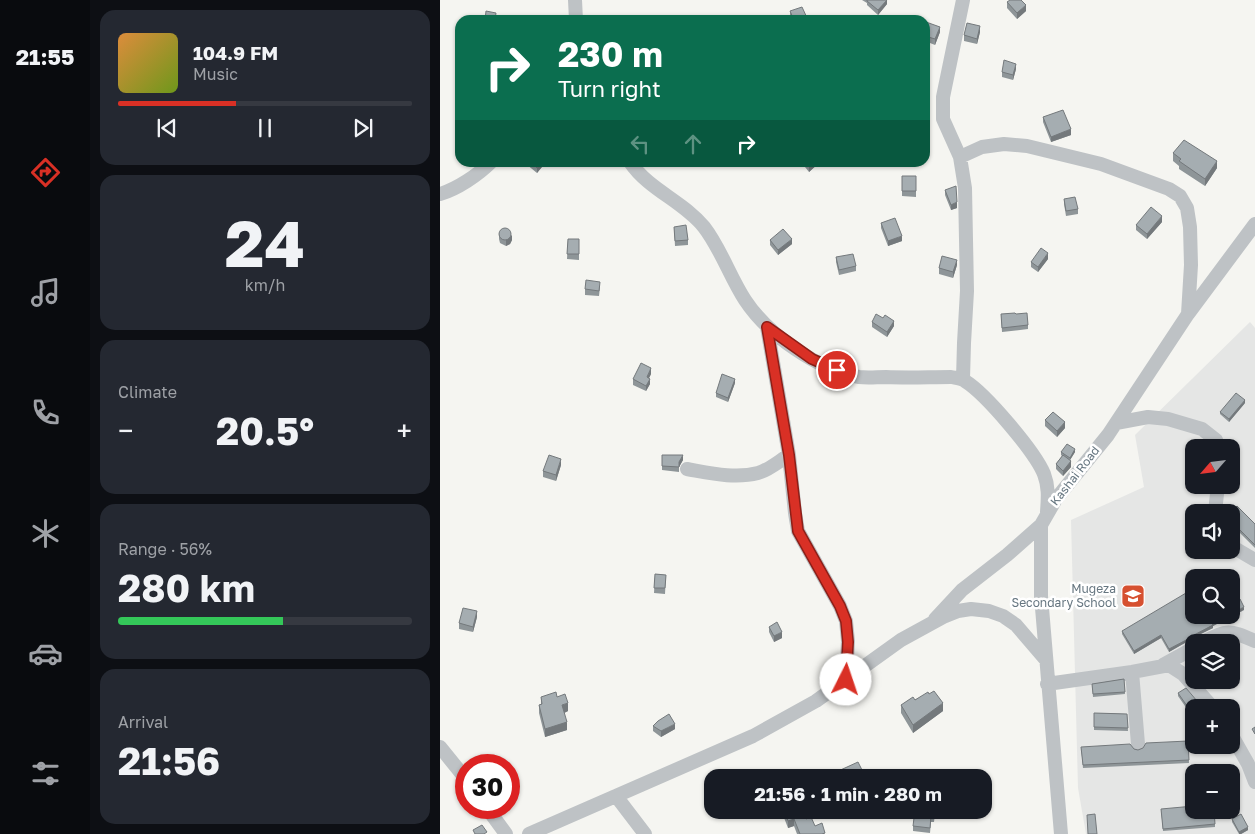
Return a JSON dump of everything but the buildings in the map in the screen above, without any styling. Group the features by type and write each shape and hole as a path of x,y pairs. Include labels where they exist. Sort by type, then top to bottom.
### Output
{"street":[{"path":"575,0 576,15"},
{"path":"963,0 942,110 943,118 960,157 965,188 967,291 963,379"},
{"path":"960,157 982,147 1004,144 1027,146 1049,150 1119,170 1169,189 1180,196 1187,208 1190,227 1191,265 1188,314"},
{"path":"440,194 448,192 486,167"},
{"path":"631,167 654,187 688,210 704,227 720,252 744,299 767,327 812,359 837,370 860,377 963,379 985,398 1038,462 1049,490 1044,519 1040,596 1061,834"},
{"name":"Kashai Road","path":"930,624 962,590 1008,555 1044,519 1116,423 1188,314 1255,224"},
{"path":"767,327 789,455 798,531 840,606 846,621 848,642 846,680"},
{"path":"1116,423 1148,417 1168,419 1202,429 1215,439"},
{"path":"687,469 718,474 743,475 759,473 789,455"},
{"path":"1240,551 1255,560"},
{"path":"529,834 753,736 816,701 902,640 958,611 971,609 989,611 1003,616 1016,625 1046,660"},
{"path":"1219,634 1230,631 1238,634"},
{"path":"1240,635 1255,641"},
{"path":"1164,665 1185,653"},
{"path":"1047,684 1170,665 1183,674 1204,699"},
{"path":"1132,672 1138,744"},
{"path":"440,747 455,765"},
{"path":"1240,750 1255,782"},
{"path":"616,796 645,834"},
{"path":"495,819 506,834"}],"shaded area":[{"name":"Mugeza Secondary School","path":"1250,322 1255,328 1255,834 1086,834 1078,788 1071,520 1144,487 1135,435"}],"place":[{"name":"Mugeza Secondary School","path":"1133,596"}],"route":[{"path":"837,370 812,359 767,327 789,455 798,531 840,606 846,621 848,642 846,680"}]}
